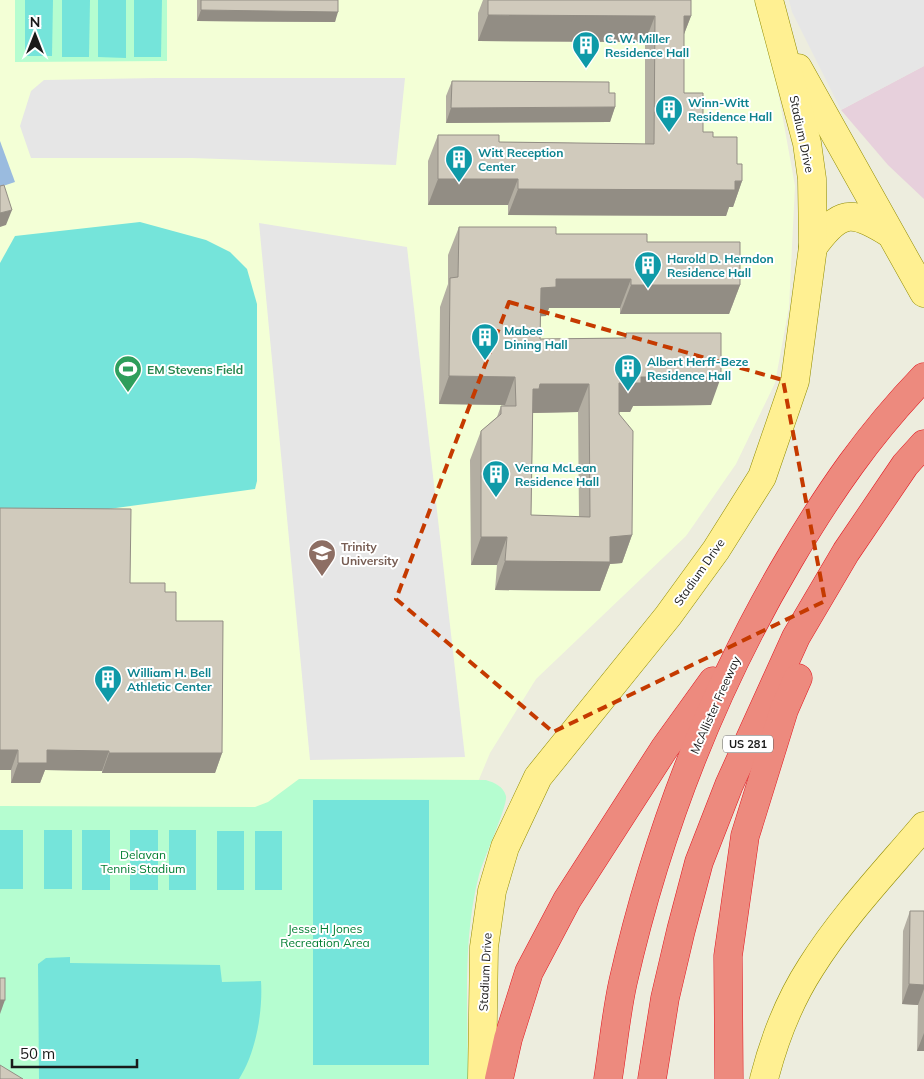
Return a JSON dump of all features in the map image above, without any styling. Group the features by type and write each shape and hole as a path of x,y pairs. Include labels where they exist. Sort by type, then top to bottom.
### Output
{"highway":[{"name":"McAllister Freeway","path":"608,1079 623,984 654,863 688,765 746,635 828,494 890,411 924,377"},
{"name":"US 281","path":"652,1079 665,998 681,930 699,862 729,785 796,636 846,552 905,465 924,444"},
{"path":"729,1079 728,956 745,836 784,710 815,640 860,564 905,465"},
{"path":"500,1079 508,1039 529,972 567,900 664,749 746,635"}],"main road":[{"name":"Stadium Drive","path":"482,1079 484,947 492,891 505,847 538,777 668,616 716,550 762,477 795,381 812,247 812,179 807,143 778,30 768,0"},
{"name":"Stadium Drive","path":"778,30 924,294"},
{"path":"812,247 826,229 838,220 850,217 866,218 889,233"},
{"path":"764,1079 782,1024 812,966 836,931 924,826"}],"highlighted area":[{"path":"509,302 783,380 825,601 553,732 396,599"}],"shaded area":[{"name":"Trinity University","path":"0,0 755,0 772,58 795,186 789,307 775,383 736,464 686,536 536,679 490,753 460,825 0,1079"},
{"path":"789,0 924,0 924,66 841,110 792,12"},
{"path":"924,66 924,199 888,165 841,110"},
{"path":"405,78 396,165 192,158 31,158 20,126 31,91 44,80"},
{"path":"0,141 15,182 0,187"},
{"path":"259,223 407,247 465,757 310,760"}],"green space":[{"path":"15,0 167,0 167,61 15,62"},
{"path":"25,0 53,0 52,56 25,56"},
{"path":"62,0 90,0 89,57 62,57"},
{"path":"98,0 126,0 126,58 98,57"},
{"path":"134,0 162,0 161,57 134,57"},
{"name":"EM Stevens Field","path":"140,222 206,240 230,252 247,269 257,304 257,481 255,489 94,511 0,519 0,263 15,236"},
{"name":"Jesse H Jones Recreation Area","path":"299,779 486,780 498,785 505,793 506,801 479,875 470,925 467,977 468,1079 0,1079 0,806 255,807 268,802"},
{"path":"313,800 429,800 429,1065 313,1065"},
{"path":"0,830 23,830 23,889 0,889"},
{"path":"44,830 72,830 72,889 44,889"},
{"path":"82,830 110,830 110,890 82,890"},
{"name":"Delavan Tennis Stadium","path":"130,830 158,830 158,890 130,890"},
{"path":"169,830 196,830 196,890 169,890"},
{"path":"217,831 244,831 244,890 217,890"},
{"path":"255,831 282,831 282,890 255,890"},
{"path":"70,957 70,963 220,965 222,982 261,981 261,1005 257,1032 250,1057 239,1079 39,1079 38,964 46,958"}],"building":[{"path":"201,0 338,0 338,12 201,10"},
{"path":"488,0 691,0 691,16 684,16 684,93 703,93 703,132 713,132 713,137 737,137 737,164 742,164 742,181 735,181 735,190 518,189 518,179 438,179 438,135 499,135 499,142 654,144 655,16 488,15"},
{"path":"452,81 609,82 609,93 615,93 615,107 451,108"},
{"path":"4,185 12,210 0,213 0,186"},
{"path":"459,227 556,227 556,234 647,234 647,242 740,242 740,285 631,285 631,279 556,279 556,287 541,288 540,339 626,338 626,333 721,333 721,377 641,377 641,383 619,383 619,414 633,431 632,535 610,537 610,562 505,561 507,537 481,537 481,431 501,414 501,406 516,406 515,377 449,376 450,278 458,277","holes":["540,384 589,384 590,517 531,515 533,389 539,389"]},
{"name":"William H. Bell Athletic Center","path":"0,508 131,509 130,583 165,583 165,592 176,592 176,621 223,621 222,753 109,753 109,751 47,750 47,763 18,763 18,750 0,750"},
{"path":"910,911 924,911 924,985 909,984"},
{"path":"0,978 5,978 5,1000 0,1000"},
{"path":"0,1065 23,1079 0,1079"}],"place":[{"name":"C. W. Miller Residence Hall","path":"586,69"},
{"name":"Winn-Witt Residence Hall","path":"669,133"},
{"name":"Witt Reception Center","path":"459,183"},
{"name":"Harold D. Herndon Residence Hall","path":"648,289"},
{"name":"Mabee Dining Hall","path":"485,361"},
{"name":"Albert Herff-Beze Residence Hall","path":"628,392"},
{"name":"EM Stevens Field","path":"128,393"},
{"name":"Verna McLean Residence Hall","path":"496,498"},
{"name":"Trinity University","path":"322,577"},
{"name":"William H. Bell Athletic Center","path":"108,703"}]}
